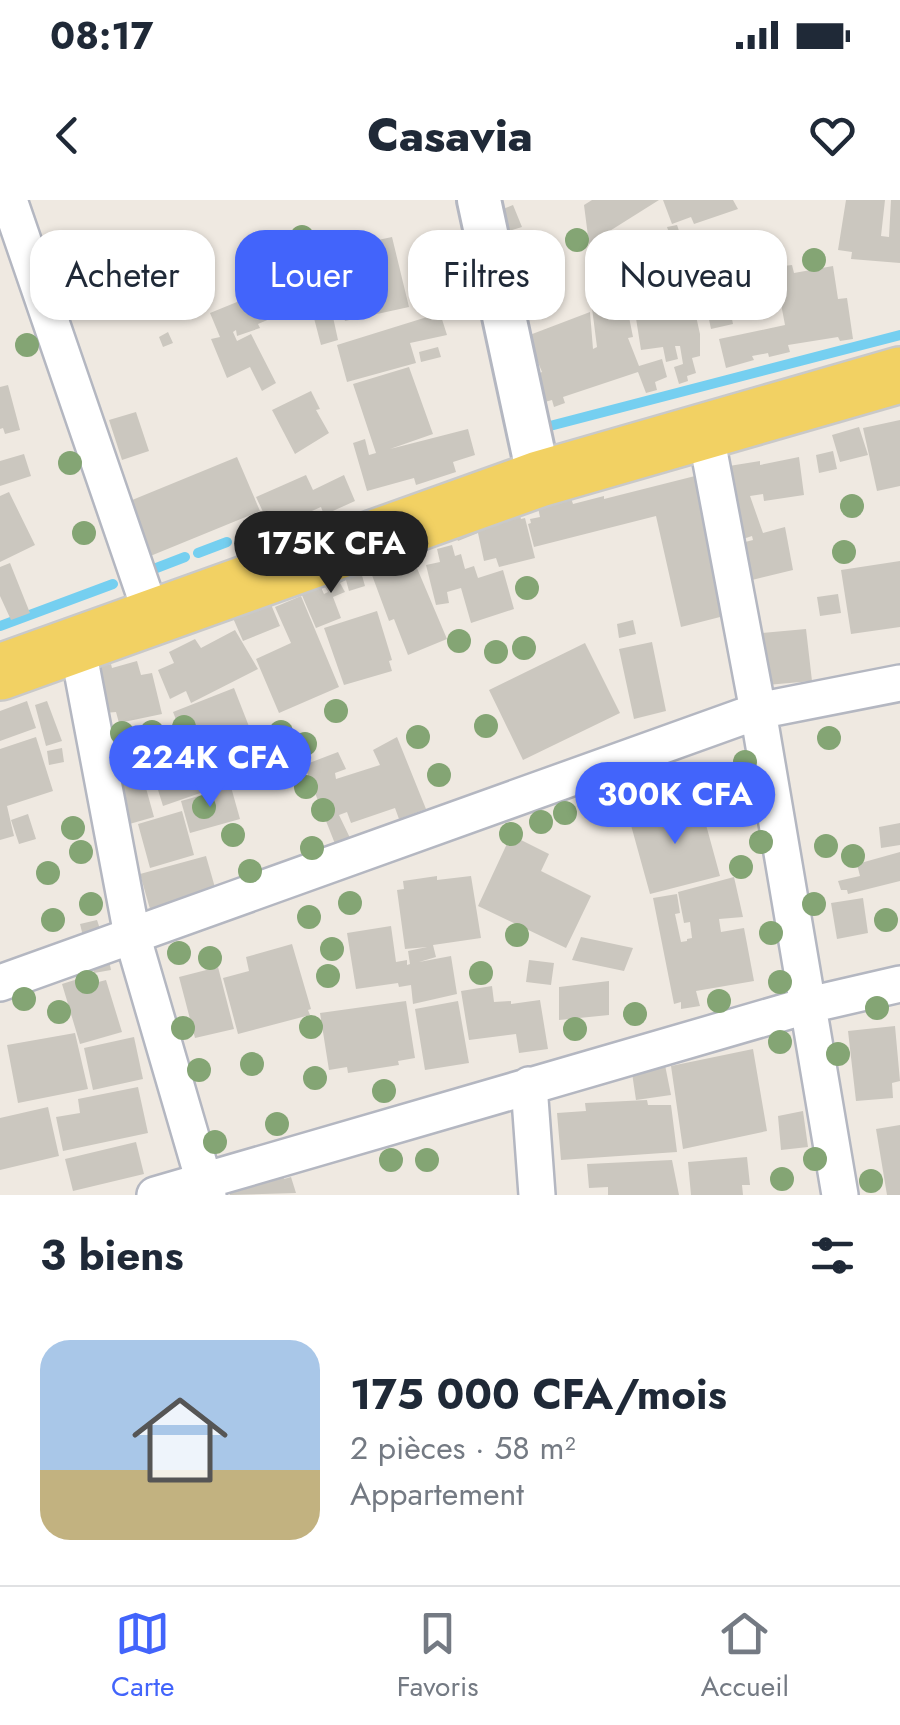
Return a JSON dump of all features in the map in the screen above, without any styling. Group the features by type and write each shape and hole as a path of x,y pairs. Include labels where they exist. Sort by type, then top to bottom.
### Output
{"main road":[{"path":"0,672 539,479 900,375"}],"street":[{"path":"9,200 152,616"},
{"path":"479,200 539,479"},
{"path":"705,430 758,711 840,1195"},
{"path":"77,644 132,934 206,1187"},
{"path":"0,983 758,711 900,683"},
{"path":"155,1195 206,1187 529,1085 809,1005 900,984"},
{"path":"529,1085 537,1195"}],"building":[{"path":"592,200 659,200 611,230 587,230 584,205"},
{"path":"663,200 733,200 738,209 694,224 691,217 672,224"},
{"path":"846,200 885,200 881,236 889,237 891,200 900,200 900,263 851,259 852,252 838,250"},
{"path":"513,205 522,227 500,230 490,214"},
{"path":"392,237 408,307 388,312 388,238"},
{"path":"792,265 794,273 833,266 838,299 847,298 853,339 840,341 838,337 788,345 790,352 752,356 754,360 726,368 719,339 785,325 787,266"},
{"path":"235,303 235,320 267,320 258,324 260,328 237,336 236,330 233,332 237,341 251,334 276,383 262,391 250,367 227,378 211,339 220,337 213,320 215,311"},
{"path":"585,314 585,320 591,320 593,349 597,347 594,320 630,320 633,337 628,338 639,366 662,359 667,377 655,382 657,390 646,393 638,372 563,397 565,403 554,407 552,400 534,405 532,376 542,372 527,336"},
{"path":"314,320 334,320 338,340 321,345"},
{"path":"417,320 442,320 447,335 410,343 416,363 347,382 337,345"},
{"path":"636,320 697,320 700,356 692,358 696,373 687,376 688,381 679,384 674,367 683,364 680,346 675,346 678,359 666,362 663,347 641,350"},
{"path":"709,320 732,320 733,324 711,329"},
{"path":"168,332 173,343 163,347 159,337"},
{"path":"438,347 441,357 421,362 419,352"},
{"path":"409,367 433,434 390,449 468,429 475,455 453,462 456,472 416,485 414,478 367,491 353,443 365,439 369,455 376,453 353,384"},
{"path":"8,385 20,430 5,434 0,429 0,387"},
{"path":"311,391 329,433 295,454 272,410"},
{"path":"136,412 149,451 122,460 109,420"},
{"path":"900,420 900,486 877,491 863,428"},
{"path":"859,427 868,455 840,462 832,435"},
{"path":"833,451 837,469 819,473 816,455"},
{"path":"24,454 31,476 0,486 0,461"},
{"path":"237,457 260,511 143,559 120,505"},
{"path":"799,457 804,495 764,501 763,494 750,496 763,533 785,527 793,570 752,580 745,542 753,540 752,536 743,539 723,467"},
{"path":"306,475 313,490 344,475 355,501 324,515 321,507 271,529 256,497"},
{"path":"699,475 724,616 681,627 656,516 534,547 528,524 530,519 540,517 537,503 570,495 573,504 604,499"},
{"path":"9,492 35,545 0,562 0,496"},
{"path":"518,509 521,519 525,518 535,558 499,567 496,558 484,561 478,533 458,541 453,531"},
{"path":"452,545 455,556 461,554 465,569 474,566 478,578 503,570 514,609 471,623 461,588 447,592 449,603 436,605 426,565 440,562 437,549"},
{"path":"411,554 447,639 408,655 394,619 389,621 366,559 376,556 381,567"},
{"path":"900,561 900,627 851,634 841,570"},
{"path":"10,563 30,613 11,620 0,596 0,567"},
{"path":"359,565 365,586 349,591 346,580 340,583 345,592 333,597 341,618 316,628 301,593 320,585 324,594 328,592 322,582"},
{"path":"838,594 841,613 820,616 817,597"},
{"path":"301,596 339,687 279,713 256,659 291,643 275,607"},
{"path":"270,602 280,626 243,641 233,618"},
{"path":"377,611 392,671 344,685 324,628"},
{"path":"633,620 636,634 619,638 617,624"},
{"path":"806,629 812,681 767,685 762,633"},
{"path":"235,630 258,669 191,703 186,691 170,699 158,670 174,663 169,652 195,639 201,648"},
{"path":"652,642 666,711 634,719 619,649"},
{"path":"585,643 620,713 523,760 489,690"},
{"path":"137,661 141,675 152,673 162,714 119,723 116,712 104,713 98,667 111,664 112,668"},
{"path":"234,688 250,729 198,749 194,738 185,742 173,712"},
{"path":"27,701 36,728 0,741 0,711"},
{"path":"47,701 62,741 46,746 35,705"},
{"path":"36,737 53,791 7,806 14,836 0,840 0,749"},
{"path":"397,737 426,809 399,819 395,808 351,823 347,812 339,815 351,840 339,854 304,765 338,752 346,769 335,773 336,779 380,765 373,750"},
{"path":"131,741 133,754 143,752 146,766 111,772 106,745"},
{"path":"248,741 254,752 238,760 233,749"},
{"path":"62,748 64,762 49,765 47,751"},
{"path":"193,750 196,759 219,751 229,783 163,806 150,764"},
{"path":"141,770 154,817 119,827 106,779"},
{"path":"231,787 240,819 190,833 181,801"},
{"path":"699,799 720,876 650,894 629,818"},
{"path":"182,811 194,855 150,868 138,824"},
{"path":"28,814 36,839 19,844 11,820"},
{"path":"900,823 900,845 881,848 879,827"},
{"path":"511,835 549,854 541,871 591,896 566,948 478,906"},
{"path":"900,852 900,881 848,894 841,890 838,881 860,876 857,864"},
{"path":"206,856 216,891 150,909 140,874"},
{"path":"437,876 437,880 471,876 481,938 433,945 436,957 419,962 451,956 457,994 413,1004 411,985 356,989 347,933 391,926 396,962 407,960 410,964 408,951 427,947 405,949 397,890 404,889 403,881"},
{"path":"734,877 743,917 719,919 721,932 744,928 754,981 696,991 700,1006 681,1009 681,1002 674,1004 653,898 677,894 680,913 675,914 681,942 687,941 692,938 690,922 684,923 678,892"},
{"path":"863,898 868,933 837,939 831,903"},
{"path":"97,920 101,932 83,936 80,924"},
{"path":"581,937 633,948 624,971 572,960"},
{"path":"292,944 310,1015 238,1034 223,978 249,971 246,957"},
{"path":"108,956 111,970 94,973 91,960"},
{"path":"529,960 554,963 551,985 526,982"},
{"path":"218,967 234,1029 195,1038 179,977"},
{"path":"84,977 87,985 106,980 122,1032 80,1044 62,984"},
{"path":"609,981 609,1015 559,1020 559,987"},
{"path":"492,986 494,1002 540,1000 548,1049 519,1053 516,1034 469,1040 461,991"},
{"path":"406,1001 415,1058 398,1061 399,1065 348,1073 347,1067 329,1070 320,1013"},
{"path":"458,1001 469,1063 425,1070 415,1009"},
{"path":"895,1026 900,1081 892,1083 893,1098 856,1101 848,1031"},
{"path":"75,1033 88,1089 18,1103 7,1045"},
{"path":"134,1037 143,1079 93,1090 84,1048"},
{"path":"753,1049 767,1131 683,1149 671,1066"},
{"path":"664,1060 671,1095 636,1100 631,1066"},
{"path":"138,1087 148,1133 63,1151 56,1117 80,1113 78,1099"},
{"path":"647,1100 648,1105 671,1105 677,1152 561,1160 557,1113 586,1111 585,1103"},
{"path":"48,1107 59,1156 0,1170 0,1118"},
{"path":"803,1111 808,1147 781,1150 778,1116"},
{"path":"900,1125 900,1195 887,1195 876,1129"},
{"path":"136,1142 144,1174 73,1191 65,1159"},
{"path":"747,1157 750,1185 742,1185 743,1195 691,1195 688,1162"},
{"path":"672,1160 679,1195 608,1195 608,1187 589,1188 587,1164"},
{"path":"283,1175 284,1179 291,1177 296,1193 230,1195 229,1191"}],"waterway":[{"path":"546,427 900,335"},
{"path":"198,553 227,542"},
{"path":"146,572 185,557"},
{"path":"0,626 113,584"}]}
